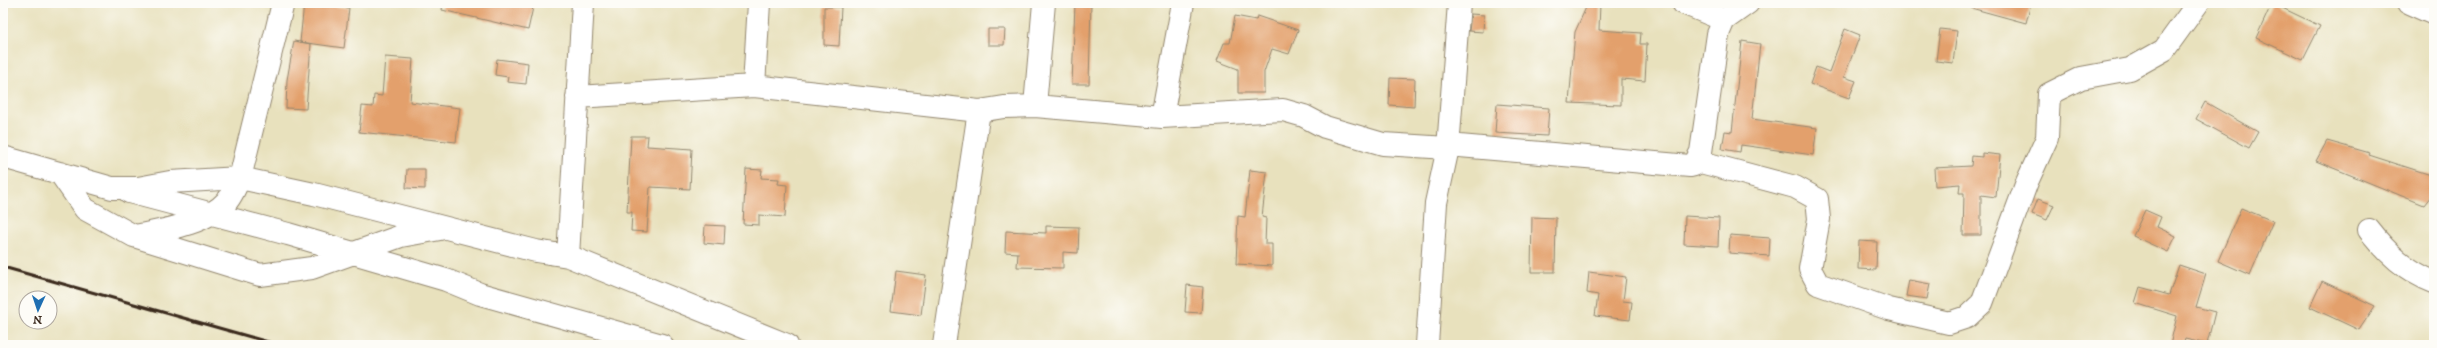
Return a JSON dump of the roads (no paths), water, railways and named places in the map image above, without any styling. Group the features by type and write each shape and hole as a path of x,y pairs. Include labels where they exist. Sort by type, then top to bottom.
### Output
{"street":[{"path":"134,236 166,230 212,214 228,199 240,178 283,3"},
{"path":"568,256 583,3"},
{"path":"754,86 759,3"},
{"path":"1035,106 1044,3"},
{"path":"1162,117 1183,3"},
{"path":"1427,345 1436,203 1448,148 1459,3"},
{"path":"1683,3 1724,20"},
{"path":"577,97 754,86 979,111 1004,107 1035,106 1162,117 1283,110 1304,116 1324,127 1383,144 1448,148 1448,145 1690,166 1697,161 1701,152 1718,34 1724,20 1748,3"},
{"path":"1697,161 1795,187 1817,199 1819,219 1810,269 1818,284 1889,309 1949,323 1967,317 1982,303 2027,182 2047,138 2049,94 2081,78 2130,69 2164,50 2198,3"},
{"path":"2409,3 2434,14"},
{"path":"944,345 979,111"},
{"path":"3,157 112,188 353,252 446,280 480,294 662,345"},
{"path":"60,173 85,209 134,236 260,275 312,268 400,236 446,228"},
{"path":"112,188 138,188 170,182 240,178 314,194 536,251 568,256 787,345"},
{"path":"2369,230 2384,250 2411,272 2434,282"}],"railway":[{"path":"3,267 279,345"}]}
